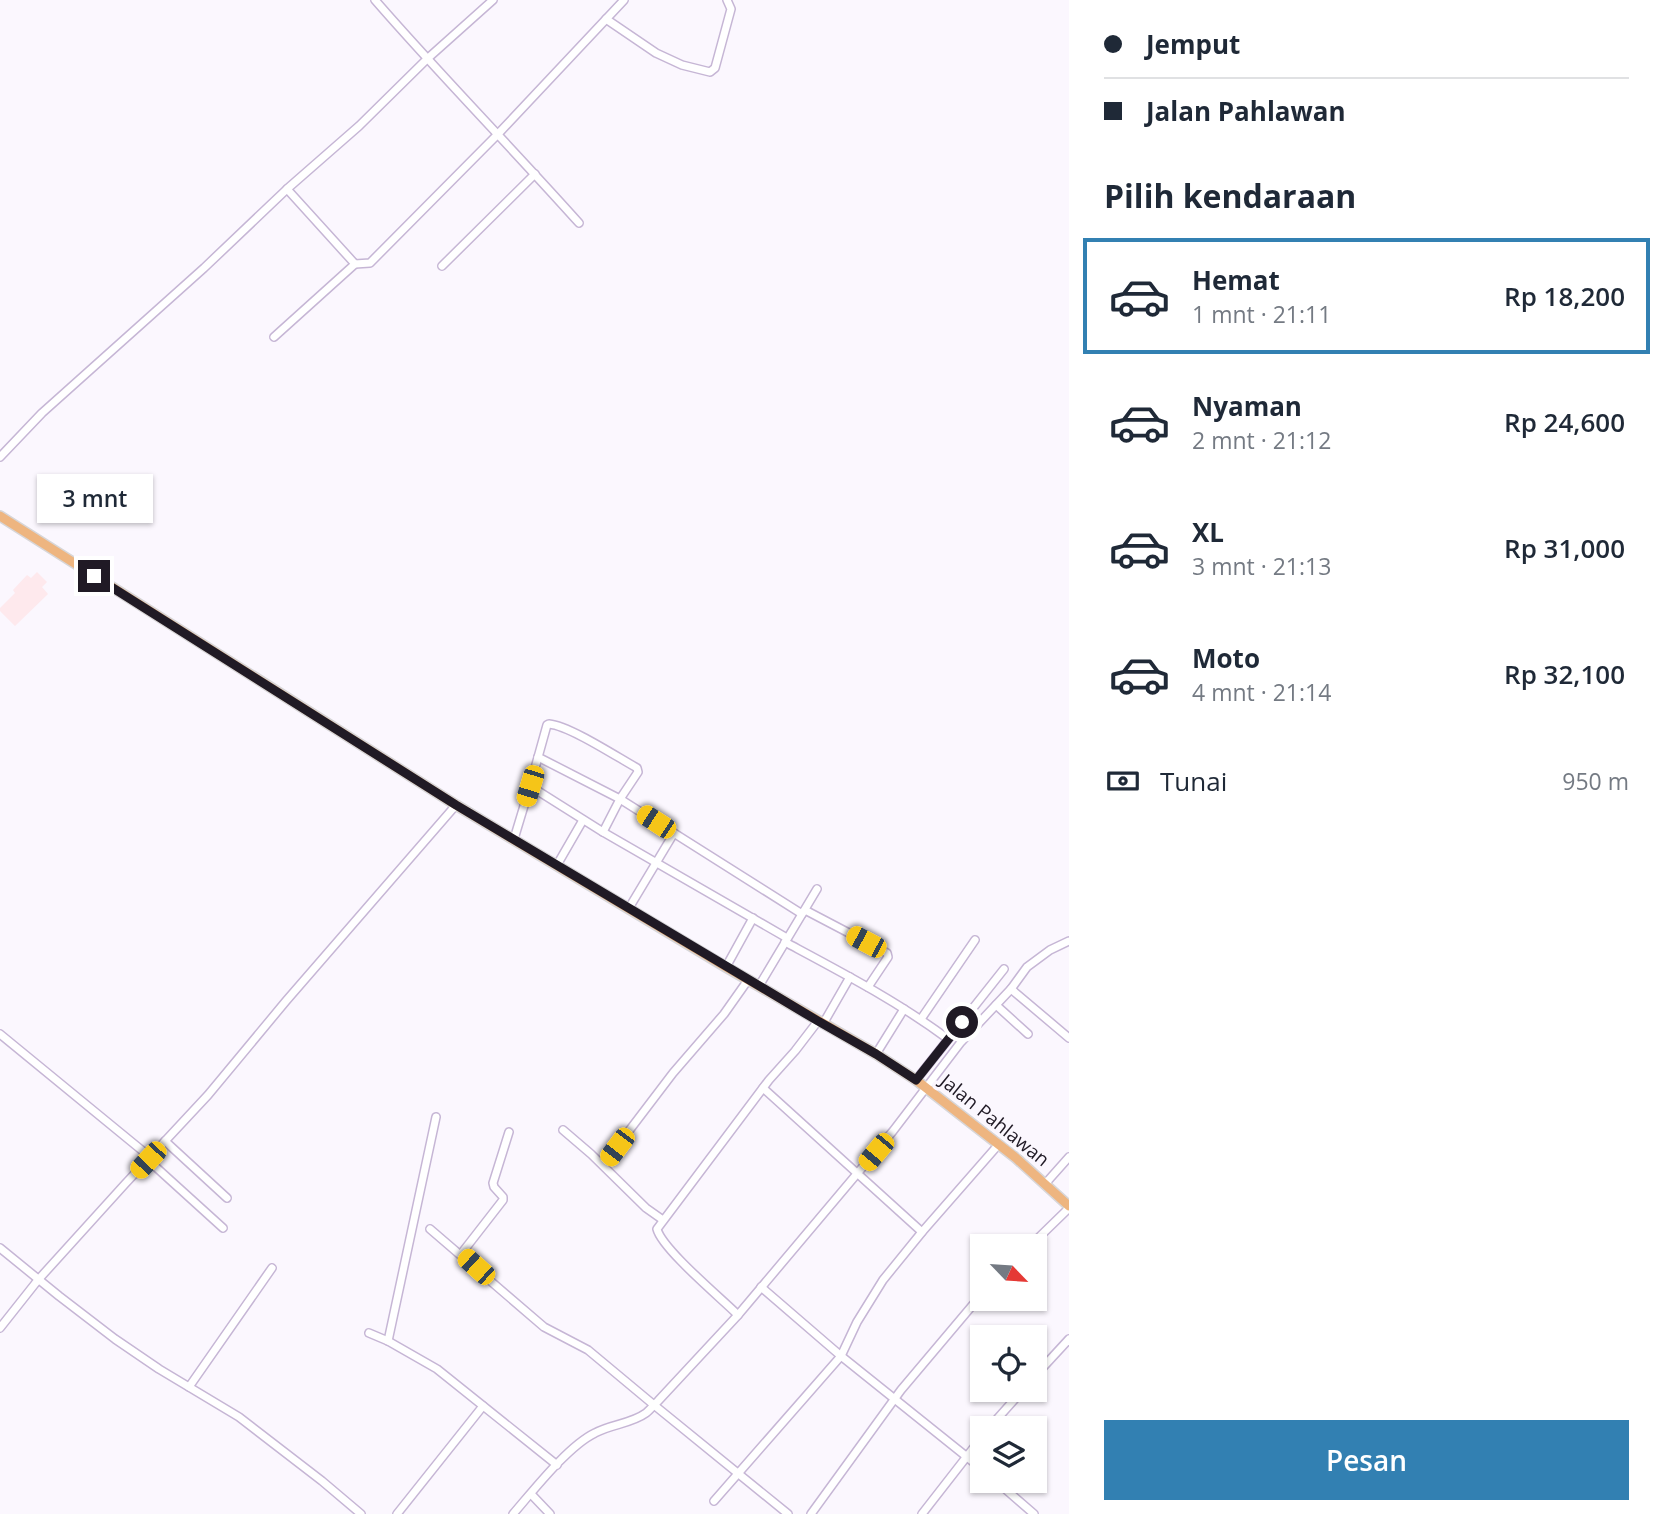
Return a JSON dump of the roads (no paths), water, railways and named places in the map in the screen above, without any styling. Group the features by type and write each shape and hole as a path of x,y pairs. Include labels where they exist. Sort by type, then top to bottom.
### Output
{"main road":[{"name":"Jalan Pahlawan","path":"0,516 456,805 926,1086 999,1144 1069,1207"}],"street":[{"path":"375,0 579,223"},
{"path":"0,457 42,413 204,268 493,0"},
{"path":"274,337 355,264 370,263 498,134 624,0"},
{"path":"606,19 656,53 682,65 710,72 715,68 729,23 731,9 726,0"},
{"path":"442,266 535,174"},
{"path":"287,189 355,264"},
{"path":"514,839 549,724 582,737 638,768 603,832"},
{"path":"538,757 620,799 804,912 887,953 888,957 868,987"},
{"path":"530,786 603,832 921,1019 948,1040"},
{"path":"0,1328 38,1280 208,1095 286,1000 456,805"},
{"path":"557,864 583,820"},
{"path":"629,908 674,833"},
{"path":"759,986 817,890"},
{"path":"726,967 753,918"},
{"path":"921,1019 975,940"},
{"path":"513,1514 582,1441 596,1432 646,1413 654,1405 738,1315 893,1131 961,1042 1012,989 1027,967 1051,950 1068,944"},
{"path":"916,1080 1004,969"},
{"path":"738,1315 661,1238 657,1229 763,1088 820,1022 850,977"},
{"path":"603,1165 748,980"},
{"path":"1012,989 1069,1038"},
{"path":"996,1005 1028,1034"},
{"path":"876,1054 904,1009"},
{"path":"0,1034 149,1158 223,1228"},
{"path":"763,1088 922,1231"},
{"path":"388,1341 436,1116"},
{"path":"563,1130 646,1208 663,1220"},
{"path":"461,1254 503,1200 493,1183 509,1132"},
{"path":"165,1141 227,1198"},
{"path":"714,1501 841,1356 873,1296 922,1231 999,1144"},
{"path":"1045,1184 1069,1157"},
{"path":"1042,1234 1069,1207"},
{"path":"430,1230 544,1327 582,1346 789,1514"},
{"path":"0,1248 115,1339 239,1417 361,1514"},
{"path":"189,1387 272,1268"},
{"path":"761,1287 841,1356 970,1459"},
{"path":"811,1514 895,1399 970,1308"},
{"path":"369,1333 437,1368 557,1465"},
{"path":"1047,1363 1069,1339"},
{"path":"1000,1416 1012,1402"},
{"path":"397,1514 483,1406"},
{"path":"922,1514 970,1451"},
{"path":"1010,1493 1034,1514"},
{"path":"531,1494 550,1514"}]}
